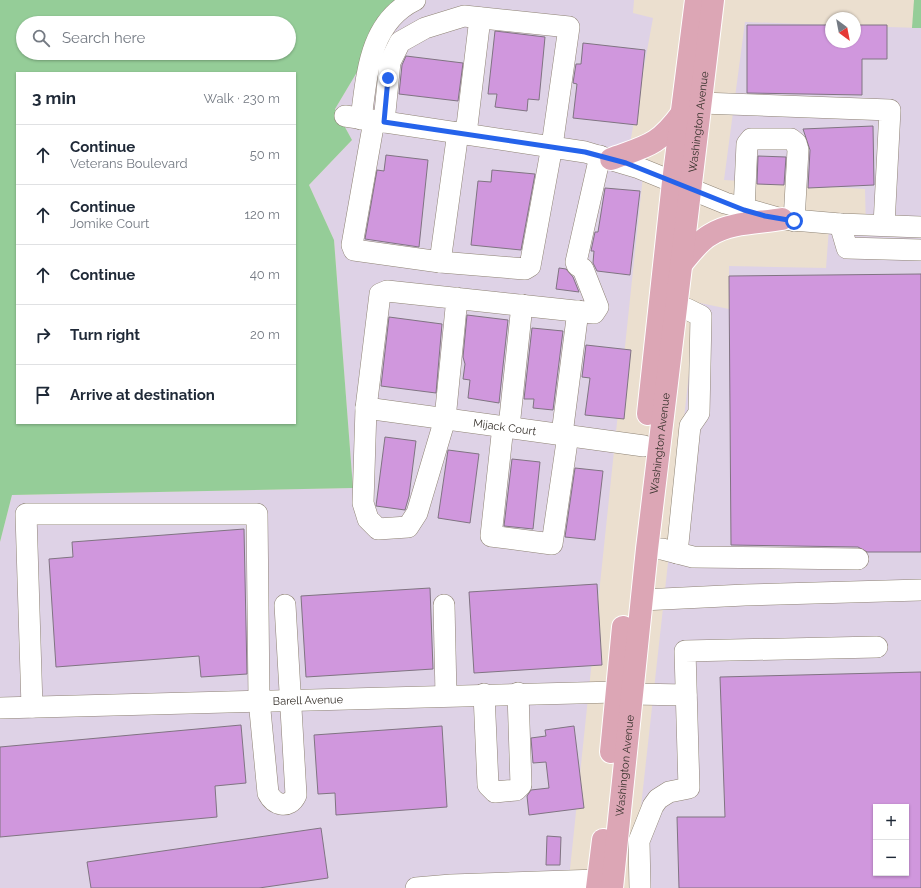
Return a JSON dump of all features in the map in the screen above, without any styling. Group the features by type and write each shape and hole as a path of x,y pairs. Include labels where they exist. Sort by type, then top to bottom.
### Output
{"main road":[{"name":"Washington Avenue","path":"624,693 642,600 680,266 682,113 696,0"},
{"name":"Washington Avenue","path":"602,885 624,693 644,446 682,186 701,103 713,0"},
{"path":"606,157 655,142 670,129 682,113"},
{"path":"680,266 703,240 715,232 736,226 788,220"}],"street":[{"path":"366,119 400,42 425,28 464,16 569,27 552,146 530,266 525,269 440,262 354,250 352,245 366,119 368,68 374,46 384,28 391,18 415,0"},
{"path":"440,262 480,18"},
{"path":"701,103 890,110 884,225"},
{"path":"366,119 552,146 606,157 744,210 788,220 840,224 921,227"},
{"path":"744,210 747,144 751,139 791,139 796,143 798,150 788,220"},
{"path":"457,298 445,419 417,513 408,527 378,529 368,520 363,503 366,408 380,294 387,291 457,298 594,313 598,307 583,268 577,265 576,262 606,157"},
{"path":"840,224 847,248 921,250"},
{"path":"522,305 491,536 552,544 578,311"},
{"path":"675,307 687,309 700,316 698,413 690,426 677,553"},
{"name":"Mijack Court","path":"366,408 644,446"},
{"path":"32,707 26,514 257,514 259,700 268,793 272,800 281,804 288,804 296,795 285,605"},
{"path":"647,549 662,549 693,557 858,559"},
{"path":"642,600 745,595 921,590"},
{"path":"444,605 446,695"},
{"path":"640,888 639,841 654,806 658,799 669,792 689,788 685,651 877,647"},
{"path":"484,694 488,784 495,792 516,790 521,785 518,693"},
{"name":"Barell Avenue","path":"0,708 518,693 624,693 686,695"},
{"path":"416,888 451,885 602,885"}],"shaded area":[{"path":"400,0 634,0 633,13 653,18 626,165 644,166 568,888 0,888 0,542 12,495 353,488 334,240 309,185 352,140 335,109"},
{"path":"745,22 825,25 825,48 861,48 861,26 921,28 921,888 632,888 696,310 700,303 729,309 729,266 826,268 829,228 866,230 865,189 724,180"}],"green space":[{"path":"0,0 400,0 335,109 352,140 309,185 334,240 353,488 12,495 0,542"},
{"path":"914,0 921,0 921,28 912,28"}],"building":[{"path":"747,25 825,25 825,48 861,48 861,25 887,25 887,59 862,59 862,95 747,93"},
{"path":"495,31 545,37 539,100 528,99 527,111 495,107 497,94 488,94"},
{"path":"583,43 645,50 637,125 573,118 577,84 573,83 576,64 581,64"},
{"path":"406,56 463,63 458,101 399,94 402,65"},
{"path":"873,126 874,185 808,188 810,150 803,129"},
{"path":"386,155 428,160 419,247 365,239 377,170 384,171"},
{"path":"758,156 786,157 784,185 757,184"},
{"path":"492,170 535,174 521,250 471,245 478,181 491,182"},
{"path":"605,188 640,191 630,275 597,271 593,263 594,251 591,251 595,232 598,232"},
{"path":"559,268 566,269 573,277 579,292 556,289"},
{"path":"921,274 921,552 867,552 858,547 731,545 729,276"},
{"path":"467,315 508,320 499,403 468,398 470,380 463,379 465,364 463,357"},
{"path":"389,317 442,324 436,393 381,386"},
{"path":"532,328 563,331 553,410 533,408 534,399 524,399"},
{"path":"586,345 631,350 624,419 585,415 590,378 582,377"},
{"path":"385,437 416,441 409,496 405,510 376,506"},
{"path":"448,450 479,454 470,523 438,518"},
{"path":"512,459 540,462 533,529 504,526"},
{"path":"575,468 603,471 595,540 565,537"},
{"path":"244,529 247,674 201,677 199,656 56,667 49,559 73,557 72,542"},
{"path":"597,584 602,665 474,673 469,592"},
{"path":"430,588 433,669 306,677 301,596"},
{"path":"921,672 921,888 679,888 677,817 725,817 720,677"},
{"path":"241,725 246,783 215,786 217,817 0,837 0,747"},
{"path":"442,726 447,807 336,815 335,793 318,794 314,735"},
{"path":"574,726 584,808 529,815 527,796 531,790 549,788 546,762 533,763 531,738 546,736 545,730"},
{"path":"321,828 328,878 259,888 91,888 87,862"},
{"path":"547,836 561,837 560,865 546,865"}],"route":[{"path":"388,78 384,122 569,148 626,163 725,204 765,216 794,221"}]}
